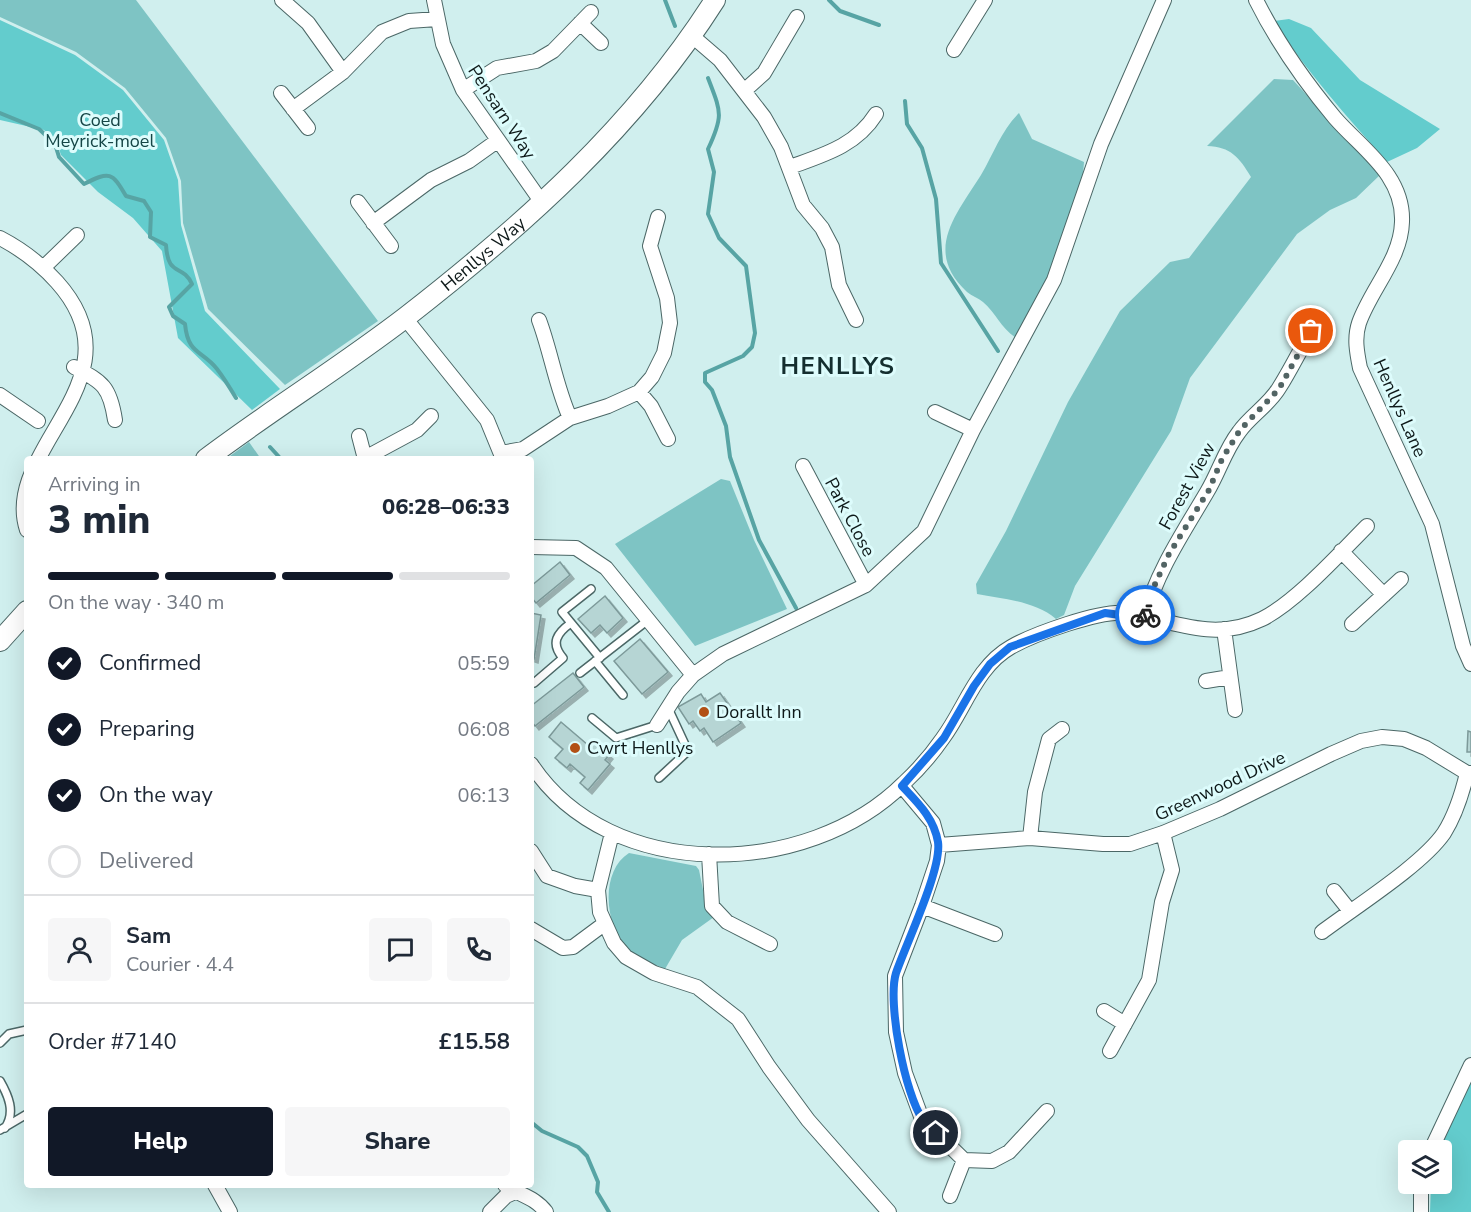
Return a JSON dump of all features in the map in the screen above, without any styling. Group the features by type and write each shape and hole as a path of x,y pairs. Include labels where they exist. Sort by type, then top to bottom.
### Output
{"street":[{"path":"282,0 308,23 343,72"},
{"name":"Pensarn Way","path":"434,0 445,52 463,90 543,204"},
{"name":"Henllys Way","path":"210,456 405,318 543,204 616,129 691,35 715,0"},
{"path":"954,50 985,0"},
{"path":"657,725 693,675 723,654 866,585 924,531 973,430 1054,280 1101,144 1164,0"},
{"name":"Henllys Lane","path":"1256,0 1272,32 1336,118 1375,156 1397,189 1402,222 1396,250 1359,324 1356,346 1360,368 1432,524 1463,646 1471,663"},
{"path":"463,90 497,68 536,61 591,12"},
{"path":"744,91 764,73 796,17"},
{"path":"293,109 343,72 382,32 409,21 437,19"},
{"path":"580,23 600,43"},
{"path":"691,35 720,60 764,117 790,168 803,204 822,228 832,247 838,285 856,320"},
{"path":"281,93 308,128"},
{"path":"790,168 843,147 866,129 876,114"},
{"path":"373,223 431,180 469,161 497,141"},
{"path":"358,202 391,246"},
{"path":"405,318 487,420 502,456 523,449 570,418 608,406 639,392 652,377 664,353 670,323 667,298 650,246 658,217"},
{"path":"44,267 77,235"},
{"path":"0,238 22,249 44,267 71,298 79,316 82,344 74,367 61,388"},
{"path":"539,320 552,355 561,399 570,418"},
{"name":"Forest View","path":"1144,618 1151,593 1169,554 1209,490 1222,459 1240,430 1279,389 1300,346 1318,321"},
{"path":"74,367 102,382 112,399 115,420"},
{"path":"639,392 651,406 668,439"},
{"path":"0,395 38,421"},
{"path":"935,412 973,430"},
{"path":"369,456 417,430 432,416"},
{"path":"359,436 364,456"},
{"name":"Park Close","path":"803,466 866,585"},
{"path":"9,494 14,511 24,526"},
{"path":"534,768 559,798 612,833 648,845 709,854 748,852 810,840 859,817 902,786 944,738 974,686 990,664 1010,647 1105,613 1144,618 1200,630 1224,629 1262,618 1282,606 1367,526"},
{"path":"534,547 576,548 606,568 693,675"},
{"path":"1341,551 1384,595"},
{"path":"1352,624 1401,579"},
{"path":"0,641 24,613"},
{"path":"1224,629 1235,710"},
{"path":"1206,681 1230,677"},
{"path":"1030,838 1035,792 1049,739 1062,729"},
{"name":"Greenwood Drive","path":"939,845 1030,838 1130,844 1220,809 1361,741 1382,737 1404,739 1426,748 1469,773 1461,799 1442,835 1424,854 1322,932"},
{"path":"902,786 933,823 939,845 937,861 922,906 895,976 896,1032 905,1073 922,1119 964,1160 992,1161 1009,1152 1047,1111"},
{"path":"612,833 598,890 600,912 614,943 626,957 654,973 697,987 738,1019 769,1067 808,1120 889,1212"},
{"path":"1110,1051 1149,980 1162,902 1172,870 1163,833"},
{"path":"709,854 712,906 727,922 770,944"},
{"path":"534,856 547,876 574,886 598,890"},
{"path":"1334,891 1350,911"},
{"path":"922,906 995,934"},
{"path":"534,931 563,948 573,947 604,924"},
{"path":"1104,1011 1125,1024"},
{"path":"1436,1140 1471,1065"},
{"path":"950,1196 964,1160"},
{"path":"217,1188 230,1212"},
{"path":"490,1212 506,1196 510,1188 525,1194 546,1212"},
{"path":"1421,1194 1421,1212"}],"lane":[{"path":"591,589 562,612 623,694"},
{"path":"580,673 648,620"},
{"path":"534,683 563,658 555,646 556,639 571,623"},
{"path":"659,778 688,751 668,708"},
{"path":"592,718 616,738 657,725"},
{"path":"0,1043 9,1034 24,1031"},
{"path":"0,1081 10,1105 8,1123 2,1129"},
{"path":"2,1129 24,1116"}],"shaded area":[{"path":"0,0 136,0 378,321 285,385 208,309 183,223 181,181 166,138 125,88 76,52 0,17"},
{"path":"1274,79 1293,80 1380,175 1356,198 1330,210 1297,234 1190,378 1171,431 1075,586 1064,615 1056,619 1029,604 977,594 976,584 1006,531 1068,402 1120,311 1170,262 1189,258 1251,177 1234,154 1222,148 1207,146"},
{"path":"1019,113 1032,139 1084,162 1083,175 1047,281 1016,338 987,306 967,292 954,277 947,262 946,248 948,233 962,204 981,175 1002,135"},
{"path":"249,442 259,456 230,456"},
{"path":"721,479 730,481 754,540 787,609 695,646 615,544"},
{"path":"629,853 696,866 699,870 706,905 714,917 682,940 665,969 628,949 614,927 610,913 610,885 613,872"}],"green space":[{"path":"1289,19 1311,28 1360,80 1440,129 1417,148 1387,162 1342,111 1274,21"},
{"name":"Coed Meyrick-moel","path":"0,20 75,55 123,90 164,140 178,180 181,225 205,311 280,389 252,410 178,338 162,251 133,218 98,192 61,155 57,143 44,130 0,120"},
{"path":"1471,1080 1471,1212 1430,1212 1431,1194 1452,1194 1452,1140 1444,1140"}],"building":[{"path":"560,562 570,575 536,603 534,584"},
{"path":"605,596 623,618 607,633 600,625 591,633 578,619"},
{"path":"534,614 541,615 534,659"},
{"path":"640,639 668,672 642,694 614,661"},
{"path":"573,673 584,687 535,726 534,704"},
{"path":"720,693 741,723 713,742 704,728 700,731 693,721 689,724 678,707 701,694 706,702"},
{"path":"561,722 588,745 592,741 609,755 605,760 610,764 588,790 580,783 585,777 570,764 567,768 555,758 563,749 549,737"},
{"path":"1468,731 1471,732 1471,752 1467,752"}],"waterway":[{"path":"665,0 675,26"},
{"path":"829,0 840,11 879,25"},
{"path":"708,78 719,114 717,128 708,149 714,172 708,214 719,238 746,266 755,333 752,347 743,356 705,373 705,382 712,390 726,426 730,457 759,540 796,608"},
{"path":"905,101 907,124 922,148 936,199 941,263 998,351"},
{"path":"0,113 39,129 55,144 59,157 84,184 100,177 110,176 126,196 144,201 151,212 150,237 166,245 172,266 184,274 192,284 169,307 173,316 185,324 192,347 217,369 236,398"},
{"path":"270,447 278,456"},
{"path":"534,1124 542,1131 578,1147 587,1156 598,1182 597,1192 609,1212"}],"way so far":[{"path":"1145,615 1151,593 1169,554 1209,490 1222,459 1240,430 1279,389 1300,346 1311,331"}],"place":[{"name":"Dorallt Inn","path":"704,712"},
{"name":"Cwrt Henllys","path":"575,748"}],"district":[{"name":"HENLLYS","path":"838,366"}],"route":[{"path":"936,1133 922,1119 905,1073 896,1032 895,976 922,906 937,861 939,845 933,823 922,807 902,786 944,738 974,686 990,664 1010,647 1105,613 1124,613 1144,618 1145,615"}]}
